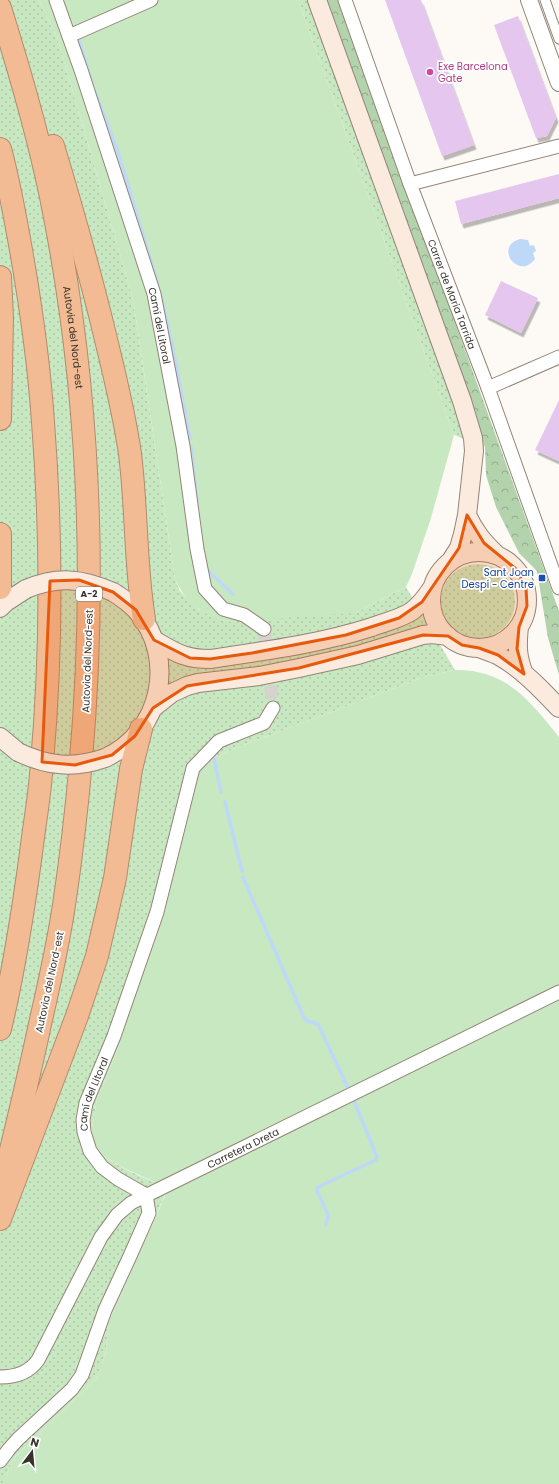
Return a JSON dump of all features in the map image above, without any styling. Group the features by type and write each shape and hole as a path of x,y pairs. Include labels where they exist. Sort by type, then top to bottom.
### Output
{"highway":[{"path":"0,7 28,73 52,143 92,282 116,380 130,454 138,576 144,620"},
{"name":"Autovia del Nord-est","path":"0,7 23,81 39,144 54,212 69,297 85,437 89,562 86,700 82,751 64,907 34,1053 0,1195"},
{"path":"0,149 17,224 30,298 40,372 49,530 50,622 47,694 41,775 24,903 10,983 0,1029"},
{"path":"0,277 2,318 0,419"},
{"path":"0,534 0,588"},
{"path":"0,1219 77,1016 97,956 115,878 131,769 141,728"}],"main road":[{"path":"154,640 182,656 198,659 210,659 297,646 346,635 399,618 422,602 432,588 439,574 450,562 462,540 467,516 474,451 473,438 469,423 317,0"},
{"path":"467,516 474,530 484,543 497,555 512,564 524,583 527,592 527,606 524,619 519,627 510,637 502,642 488,647 479,648"},
{"path":"450,562 472,552 487,552 497,555"},
{"path":"0,608 6,602 26,590 54,580 90,583 113,592 136,610 144,620 154,640 160,671 159,683 153,708 147,720 120,750 105,758 85,764 65,766 41,762 18,752 0,737"},
{"path":"432,588 431,601 433,614 439,626 448,636 462,645 479,648 498,655 524,674 559,708"},
{"path":"519,627 517,649 524,674"},
{"path":"153,708 172,693 198,683 259,676 299,668 358,655 432,634 448,636"}],"street":[{"name":"Camí del Litoral","path":"56,0 154,294 183,446 197,549 205,589 223,609 244,614 264,629"},
{"path":"69,36 151,0"},
{"name":"Carrer de Maria Tarrida","path":"345,0 410,184 488,388 558,582"},
{"path":"529,0 559,83"},
{"path":"545,0 559,39"},
{"path":"410,184 559,146"},
{"path":"488,388 559,357"},
{"name":"Camí del Litoral","path":"146,1195 118,1179 102,1167 90,1151 84,1132 83,1120 86,1103 114,1036 157,912 193,768 219,741 264,722 272,708"},
{"name":"Carretera Dreta","path":"0,1377 11,1377 23,1373 35,1365 44,1351 101,1237 117,1215 131,1203 559,992"},
{"path":"0,1461 18,1439 63,1397 82,1374 105,1310 149,1213 146,1195"}],"highlighted area":[{"path":"467,515 484,543 516,569 526,588 527,606 519,627 517,649 524,674 498,655 479,648 462,645 448,636 423,635 299,668 187,686 153,708 135,736 112,755 75,765 42,762 50,581 79,580 113,592 136,610 154,640 190,658 210,659 252,653 346,635 399,618 422,602 459,548"}],"green space":[{"path":"0,0 39,0 57,37 133,299 175,579 180,591 199,610 355,613 406,587 455,670 424,677 231,750 203,763 148,956 117,1050 97,1099 90,1139 97,1148 115,1163 168,1188 108,1323 106,1351 97,1378 13,1459 3,1484 0,1484"},
{"path":"39,0 298,0 454,435 431,518 412,574 406,587 355,613 227,622 202,612 184,595 175,579 133,299 57,37"},
{"path":"298,0 326,0 485,447 454,435"},
{"path":"326,0 339,0 559,611 559,675 548,638 537,571 519,553 496,507 486,475 485,447"},
{"path":"478,564 492,567 504,575 512,587 515,601 512,615 504,627 492,635 478,638 464,635 452,627 444,615 441,601 444,587 452,575 464,567"},
{"path":"455,670 473,671 489,675 503,681 538,711 559,737 559,1484 3,1484 13,1459 97,1378 106,1351 108,1323 168,1189 126,1169 106,1157 90,1139 97,1099 117,1050 148,956 183,823 203,763 231,750 424,677"}],"water":[{"path":"520,239 528,240 530,246 534,245 536,251 533,253 535,259 529,265 522,266 516,264 511,260 509,255 509,249 512,243"}],"building":[{"name":"Exe Barcelona Gate","path":"385,0 421,0 474,145 442,156"},
{"path":"518,16 556,118 547,136 536,138 494,25"},
{"path":"559,174 559,198 461,224 455,201"},
{"path":"501,281 538,298 521,333 485,315"},
{"path":"559,400 559,461 535,450"}],"waterway":[{"path":"79,40 92,84"},
{"path":"95,92 118,152 158,285"},
{"path":"161,296 173,349 190,439"},
{"path":"191,447 197,503"},
{"path":"205,564 209,572 233,594"},
{"path":"213,754 221,792"},
{"path":"225,802 242,871"},
{"path":"243,877 304,1018 307,1021 318,1024 348,1088"},
{"path":"326,1225 328,1215 317,1191 318,1187 376,1160 377,1157 352,1096"}],"tunnel":[{"path":"264,629 273,708"}],"place":[{"name":"Exe Barcelona Gate","path":"430,72"},
{"name":"Sant Joan Despí - Centre","path":"542,578"}]}
